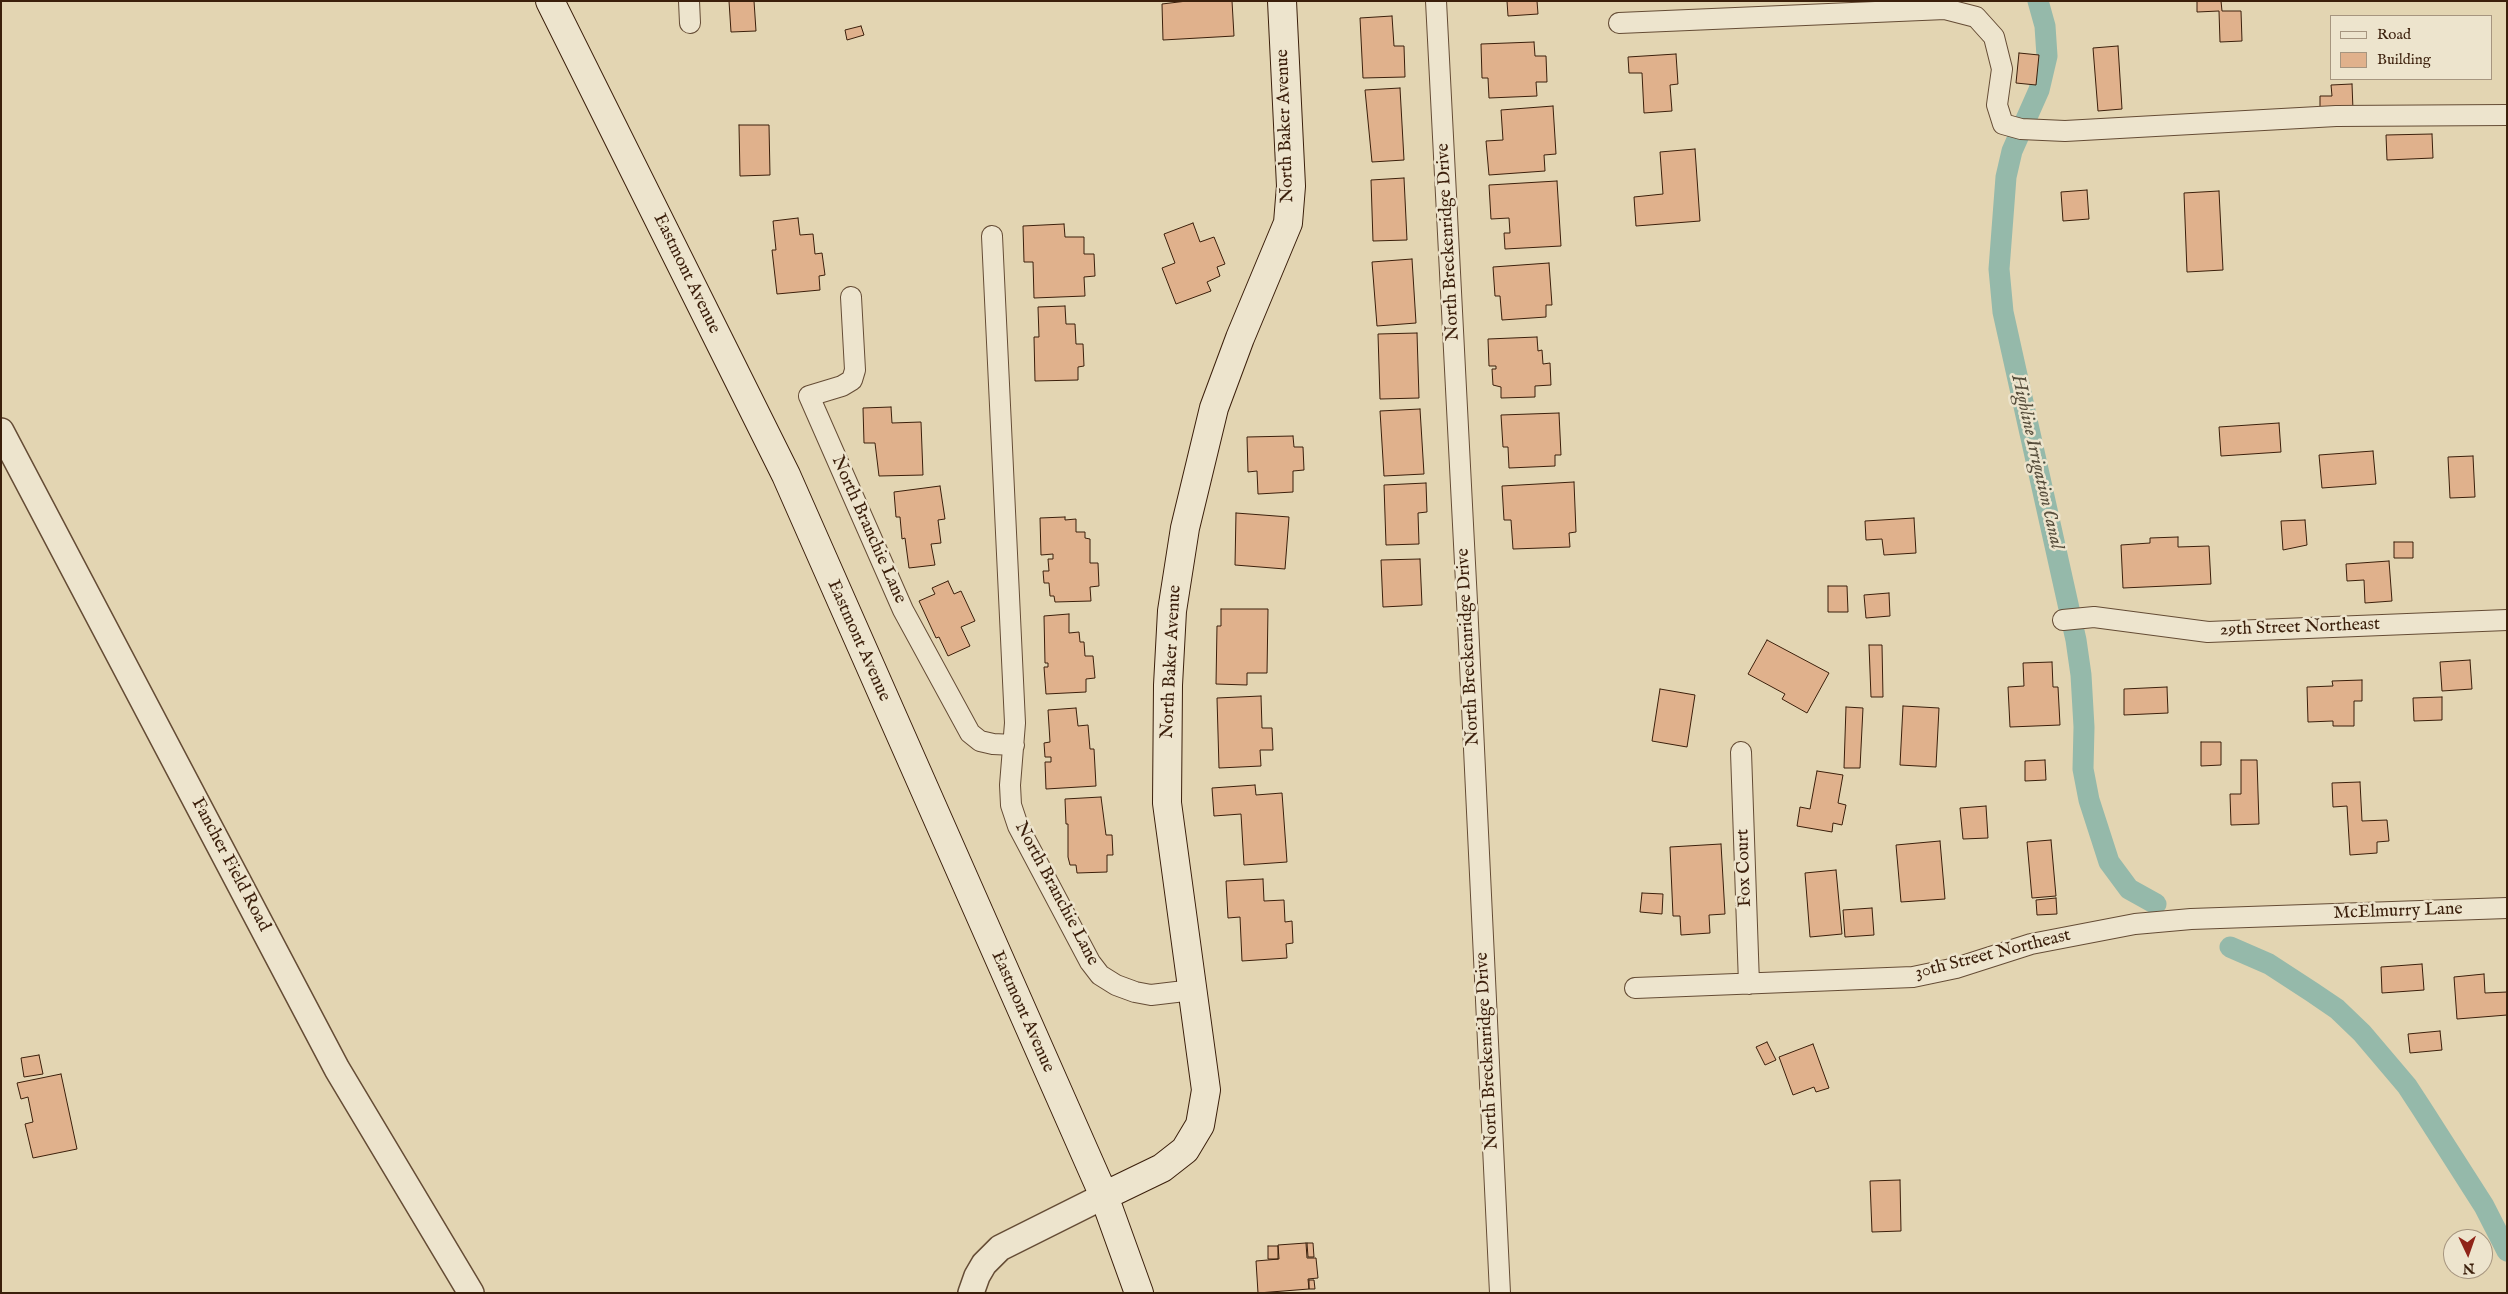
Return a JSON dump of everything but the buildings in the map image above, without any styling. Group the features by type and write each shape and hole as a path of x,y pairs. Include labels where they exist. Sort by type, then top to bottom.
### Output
{"main road":[{"name":"Eastmont Avenue","path":"550,1 786,475 1104,1196 1139,1293"},
{"name":"North Baker Avenue","path":"1104,1196 1162,1168 1185,1150 1200,1125 1206,1090 1167,803 1168,685 1172,611 1185,528 1214,408 1240,338 1288,223 1291,186 1282,1"}],"street":[{"path":"689,1 690,23"},
{"name":"North Breckenridge Drive","path":"1436,1 1500,1293"},
{"path":"1619,23 1945,9 1976,17 1994,37 2002,68 1997,105 2003,124 2021,129 2064,131 2336,116 2507,115"},
{"name":"North Branchie Lane","path":"992,236 1015,713 1010,785 1011,805 1018,826 1090,962 1100,975 1116,985 1135,992 1151,995 1193,990"},
{"name":"North Branchie Lane","path":"851,297 855,370 852,380 842,386 809,396 903,610 970,733 980,741 1014,745"},
{"name":"Fancher Field Road","path":"1,431 337,1070 471,1293"},
{"name":"29th Street Northeast","path":"2063,620 2094,617 2208,632 2507,620"},
{"name":"Fox Court","path":"1741,752 1750,984"},
{"name":"McElmurry Lane","path":"2290,916 2507,908"},
{"name":"30th Street Northeast","path":"1635,988 1912,977 1956,968 2031,944 2135,924 2290,916"},
{"path":"971,1293 976,1276 984,1264 1000,1248 1104,1196"}],"waterway":[{"name":"Highline Irrigation Canal","path":"2038,1 2045,26 2047,56 2039,90 2012,151 2006,177 1999,269 2003,312 2076,640 2081,675 2084,727 2083,769 2089,800 2109,862 2129,889 2156,904"},
{"name":"Highline Irrigation Canal","path":"2230,947 2269,964 2312,992 2337,1009 2362,1033 2407,1086 2484,1206 2507,1251"}]}
